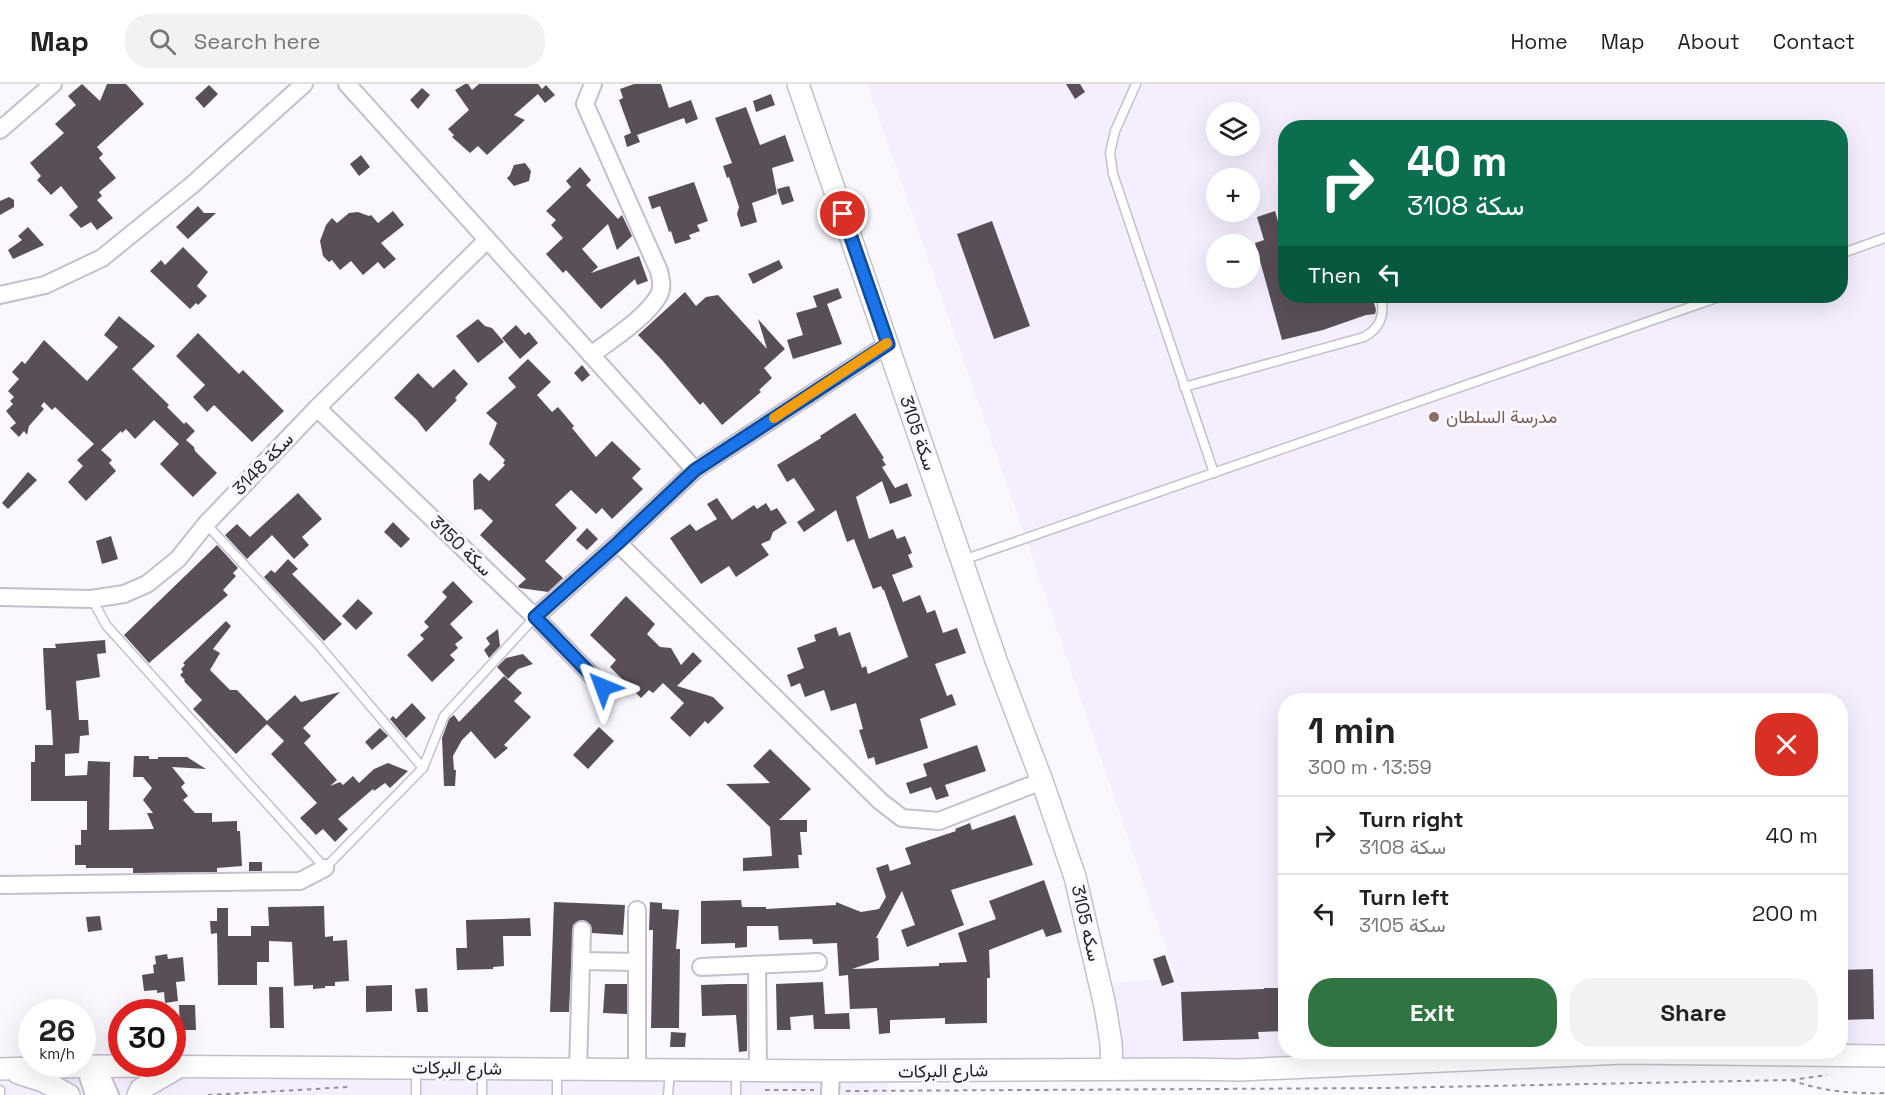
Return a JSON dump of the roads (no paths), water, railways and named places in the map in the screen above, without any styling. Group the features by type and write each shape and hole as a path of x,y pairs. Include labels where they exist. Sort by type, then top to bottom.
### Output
{"street":[{"path":"0,130 53,84"},
{"path":"0,295 45,285 102,258 192,185 304,84"},
{"path":"348,84 695,470"},
{"path":"591,355 645,312 659,294 662,283 655,261 585,104 593,84"},
{"name":"سكة 3105","path":"798,84 996,660 1042,781"},
{"name":"سكة 3148","path":"1,593 92,598 124,594 147,584 178,559 206,524 317,408 487,240"},
{"path":"535,617 695,470 888,344"},
{"name":"سكة 3150","path":"317,408 535,617 603,687"},
{"path":"618,543 880,801 902,818 939,821 1042,781"},
{"name":"سكه 3105","path":"1042,781 1075,877 1105,1006 1111,1043 1112,1069"},
{"path":"0,885 300,882 325,868"},
{"path":"637,910 637,1071"},
{"path":"568,1069 582,962 582,930"},
{"path":"582,962 637,962"},
{"path":"701,967 818,962"},
{"path":"757,965 758,1071"},
{"name":"شارع البركات","path":"1848,1056 1885,1056"},
{"name":"شارع البركات","path":"186,1067 637,1071 1239,1070 1487,1059"},
{"path":"3,1069 43,1081 69,1095"},
{"name":"شارع البركات","path":"3,1069 18,1069"},
{"path":"830,1095 831,1071"},
{"path":"96,1074 110,1095"},
{"path":"92,1077 93,1095"},
{"path":"138,1095 141,1089 162,1077"}],"lane":[{"path":"1136,84 1115,131 1110,153 1113,174 1214,473"},
{"path":"1848,251 1885,238"},
{"path":"1184,387 1364,337 1378,327 1384,307 1383,303"},
{"path":"962,561 1702,303"},
{"path":"206,524 316,642 423,768"},
{"path":"92,598 106,625 325,868 423,768 444,716 535,617"},
{"path":"416,1068 416,1095"},
{"path":"482,1068 482,1095"},
{"path":"557,1095 568,1069"},
{"path":"668,1095 670,1070"},
{"path":"736,1071 736,1095"},
{"path":"0,1090 0,1095"}],"place":[{"name":"مدرسة السلطان","path":"1434,417"}]}
